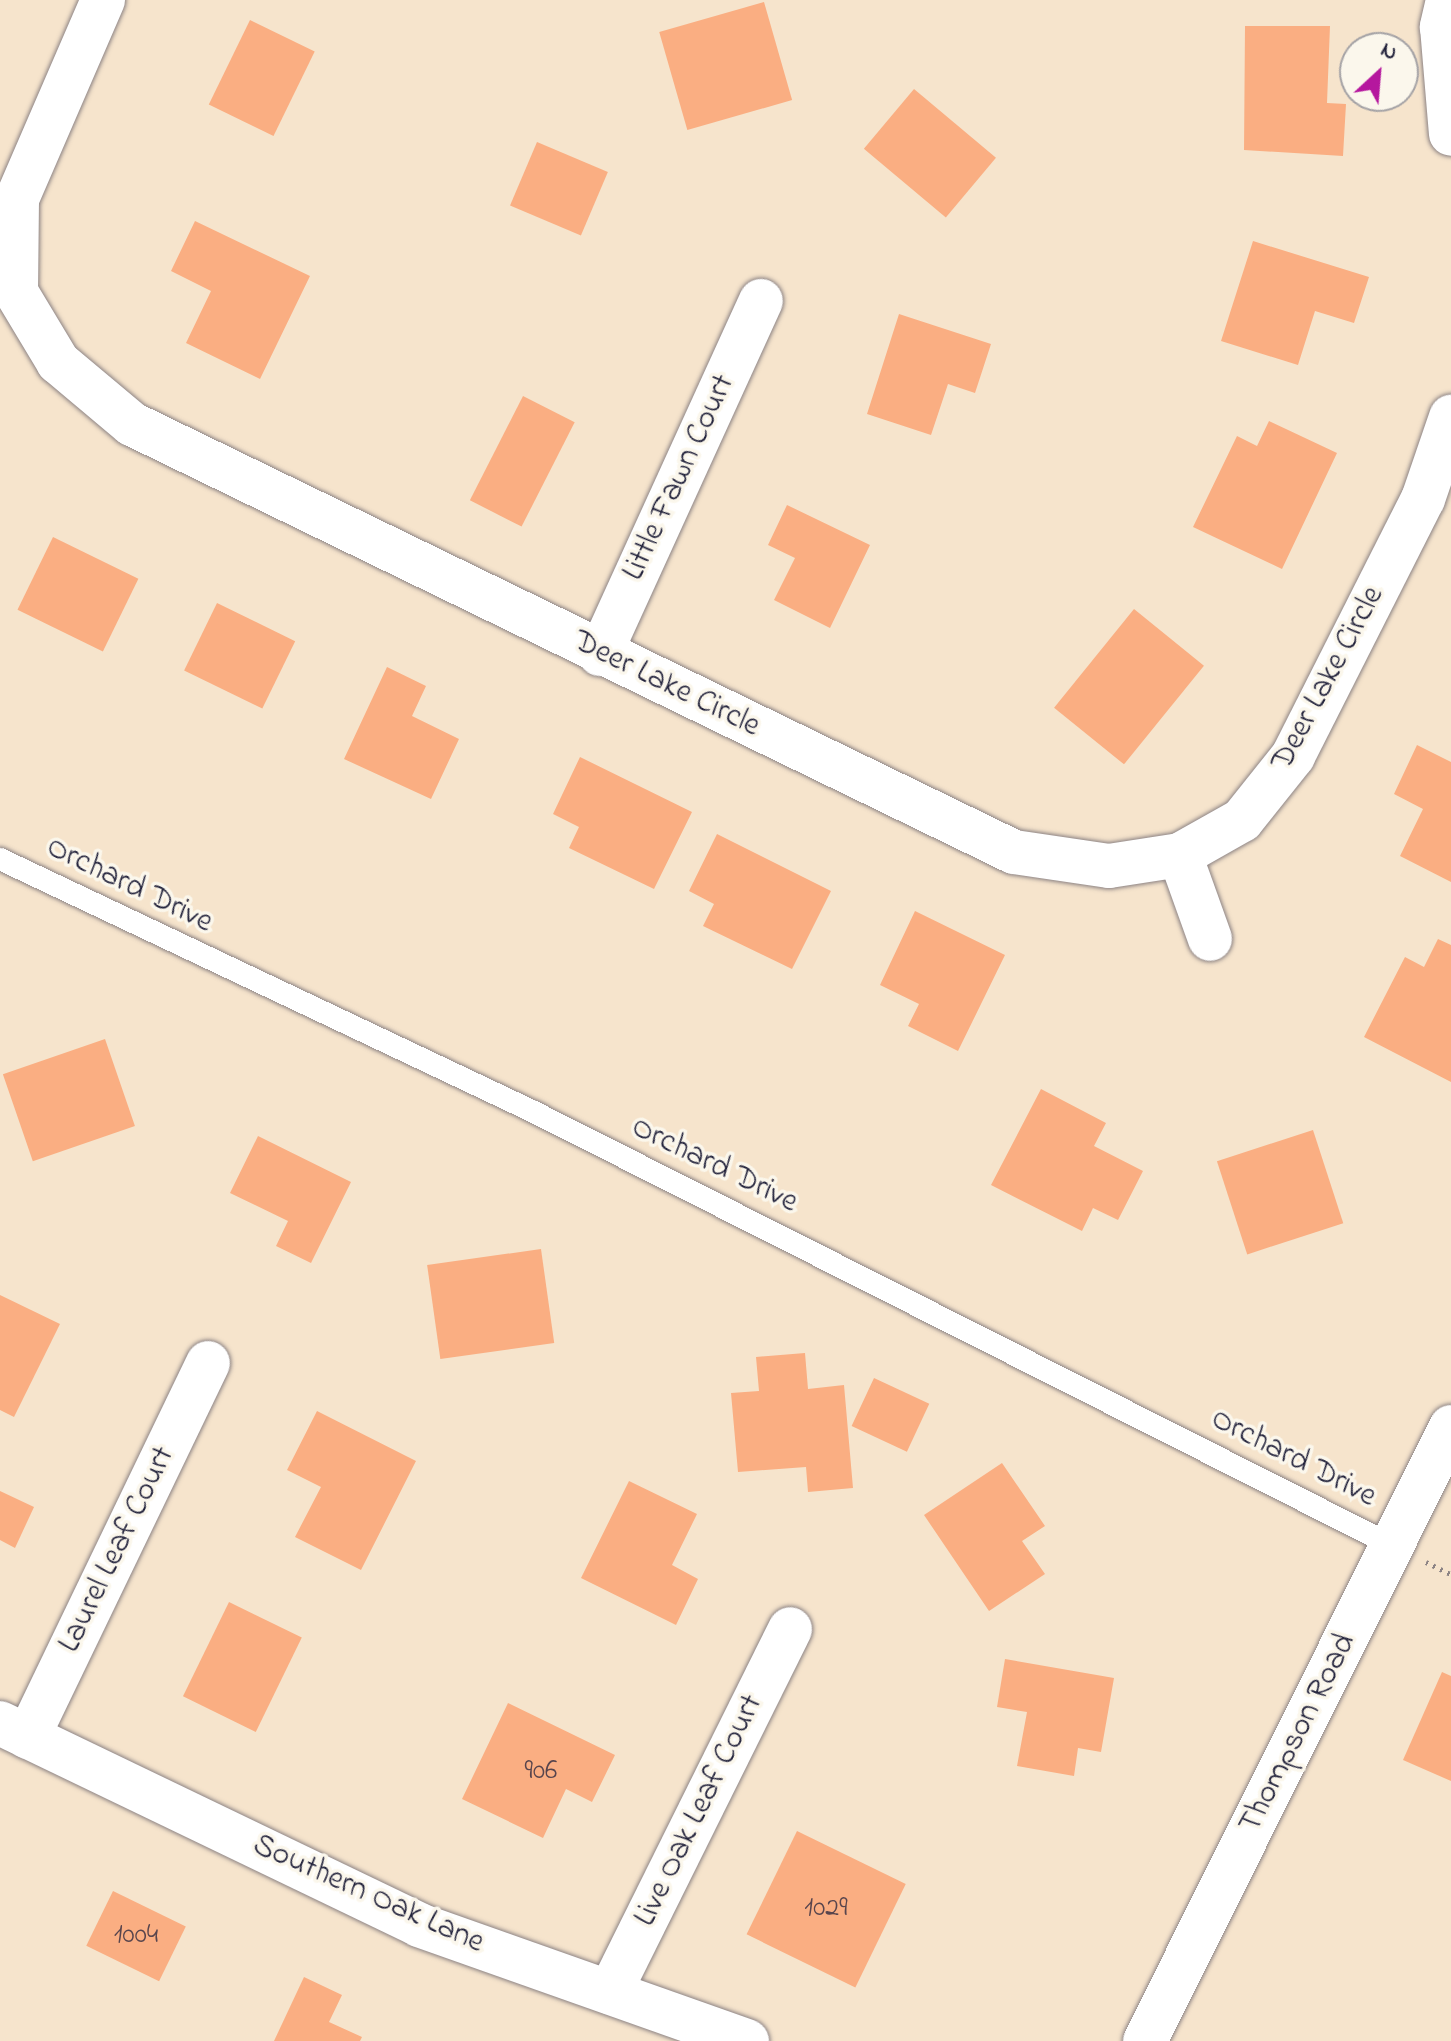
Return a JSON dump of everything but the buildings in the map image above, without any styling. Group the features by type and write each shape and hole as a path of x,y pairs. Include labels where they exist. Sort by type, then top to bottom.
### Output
{"street":[{"name":"Deer Lake Circle","path":"103,0 17,199 8,296 58,362 132,424 600,654 1014,852 1109,866 1180,855 1242,820 1293,756 1423,499 1451,417"},
{"path":"1448,0 1442,27 1451,134"},
{"name":"Little Fawn Court","path":"600,654 761,301"},
{"path":"1180,855 1210,939"},
{"name":"Laurel Leaf Court","path":"14,1730 208,1363"},
{"name":"Thompson Road","path":"1145,2041 1451,1427"},
{"name":"Live Oak Leaf Court","path":"610,1992 790,1629"},
{"name":"Southern Oak Lane","path":"14,1730 419,1925 747,2041"}],"lane":[{"name":"Orchard Drive","path":"0,859 534,1112 1393,1546"}]}
